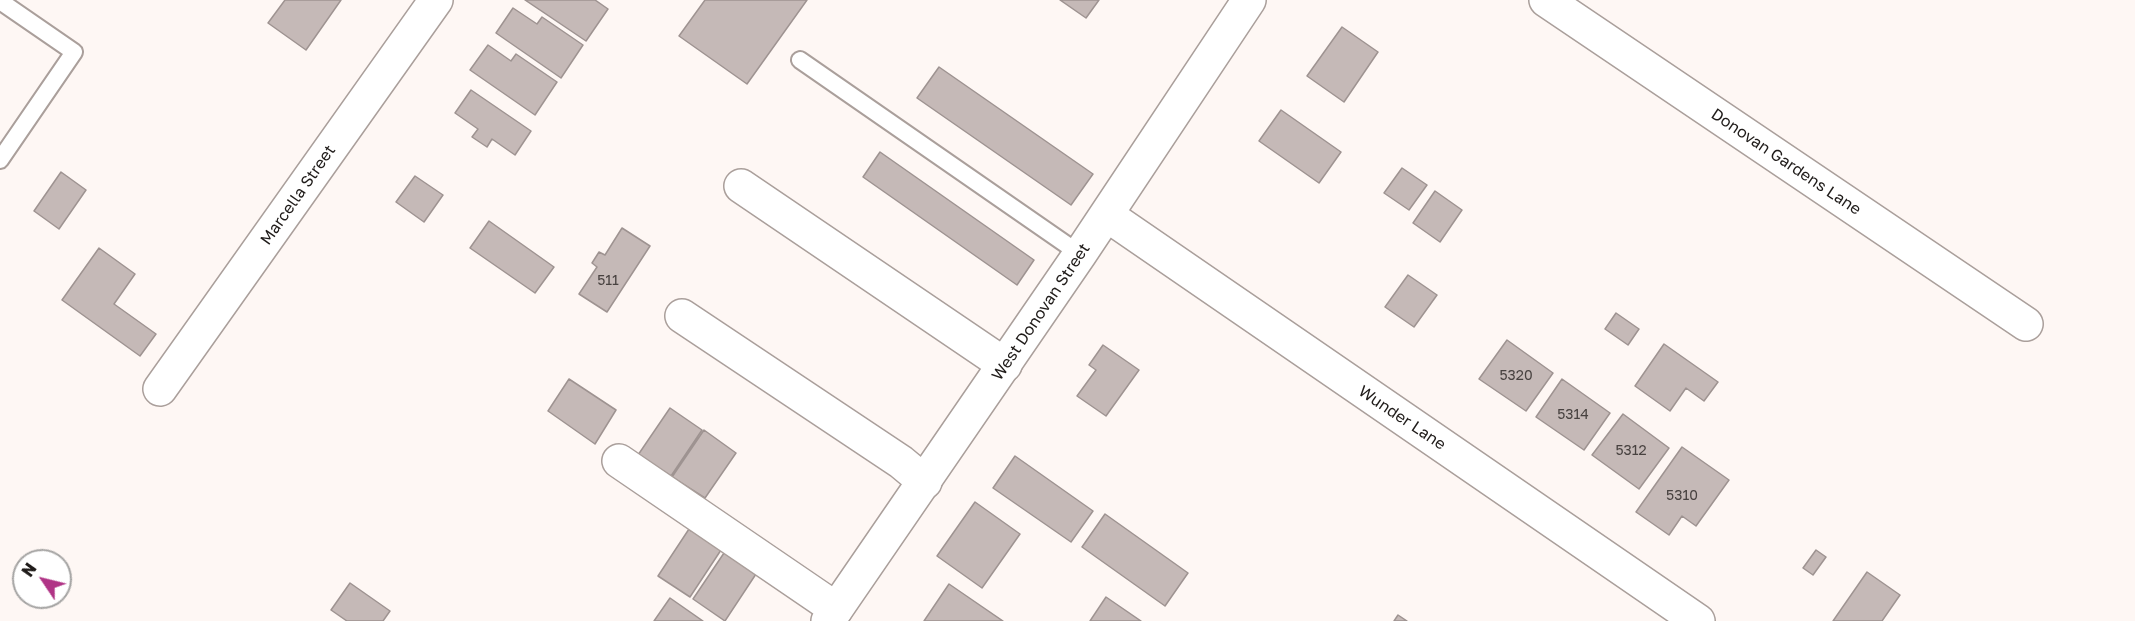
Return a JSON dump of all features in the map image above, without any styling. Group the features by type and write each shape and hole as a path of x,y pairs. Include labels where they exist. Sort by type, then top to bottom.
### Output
{"street":[{"name":"Marcella Street","path":"160,389 436,0"},
{"name":"West Donovan Street","path":"839,617 925,482 1107,215 1249,0"},
{"name":"Donovan Gardens Lane","path":"1546,0 2026,324"},
{"path":"741,186 1005,365"},
{"name":"Wunder Lane","path":"1107,215 1698,621"},
{"path":"682,316 901,462 925,482"},
{"path":"619,461 839,617"}],"lane":[{"path":"0,1 74,52 0,160"},
{"path":"800,60 1080,254"}],"building":[{"path":"285,0 341,0 306,50 268,23"},
{"path":"525,0 595,0 608,9 586,41"},
{"path":"705,0 807,0 747,84 679,36"},
{"path":"1060,0 1099,0 1086,18"},
{"path":"513,8 537,24 542,17 583,45 561,78 496,33"},
{"path":"1342,27 1378,52 1344,102 1307,76"},
{"path":"488,45 511,61 516,54 557,82 535,115 470,70"},
{"path":"939,67 1093,174 1071,205 917,98"},
{"path":"471,90 531,131 515,155 492,139 487,147 472,137 478,129 455,113"},
{"path":"1281,110 1341,152 1319,183 1259,141"},
{"path":"880,152 1034,260 1017,285 863,177"},
{"path":"1402,168 1427,185 1409,210 1384,193"},
{"path":"61,172 86,190 59,229 34,211"},
{"path":"415,176 443,195 424,222 396,202"},
{"path":"1435,191 1462,210 1440,242 1413,223"},
{"path":"489,221 554,267 535,293 470,248"},
{"path":"622,228 650,246 607,312 579,294 597,267 592,263 599,252 605,255"},
{"path":"99,248 135,274 114,304 156,334 140,356 62,300"},
{"path":"1408,275 1437,295 1414,327 1385,307"},
{"path":"1616,313 1639,329 1628,345 1605,329"},
{"path":"1507,340 1553,373 1526,411 1479,379"},
{"path":"1664,344 1718,382 1704,401 1686,388 1670,411 1635,386"},
{"path":"1103,345 1139,370 1106,416 1077,396 1096,370 1089,365"},
{"path":"569,379 616,410 595,444 548,411"},
{"path":"1562,379 1610,413 1584,450 1536,417"},
{"path":"670,408 702,430 671,476 638,455"},
{"path":"1623,414 1669,448 1639,489 1592,455"},
{"path":"704,430 736,453 705,498 672,477"},
{"path":"1682,447 1729,480 1696,526 1682,516 1669,535 1636,512"},
{"path":"1015,456 1093,511 1071,542 993,488"},
{"path":"975,502 1020,534 982,588 937,556"},
{"path":"1105,514 1188,573 1165,606 1082,547"},
{"path":"689,529 691,531 693,529 721,550 690,597 658,576"},
{"path":"1816,550 1826,557 1813,575 1803,568"},
{"path":"724,553 728,553 756,574 725,621 693,599"},
{"path":"1867,572 1900,595 1882,621 1833,621"},
{"path":"350,583 390,611 383,621 347,621 331,610"},
{"path":"949,584 1003,621 924,621"},
{"path":"1106,597 1141,621 1090,621"},
{"path":"670,598 703,621 654,621"},
{"path":"1398,615 1407,621 1394,621"}]}
